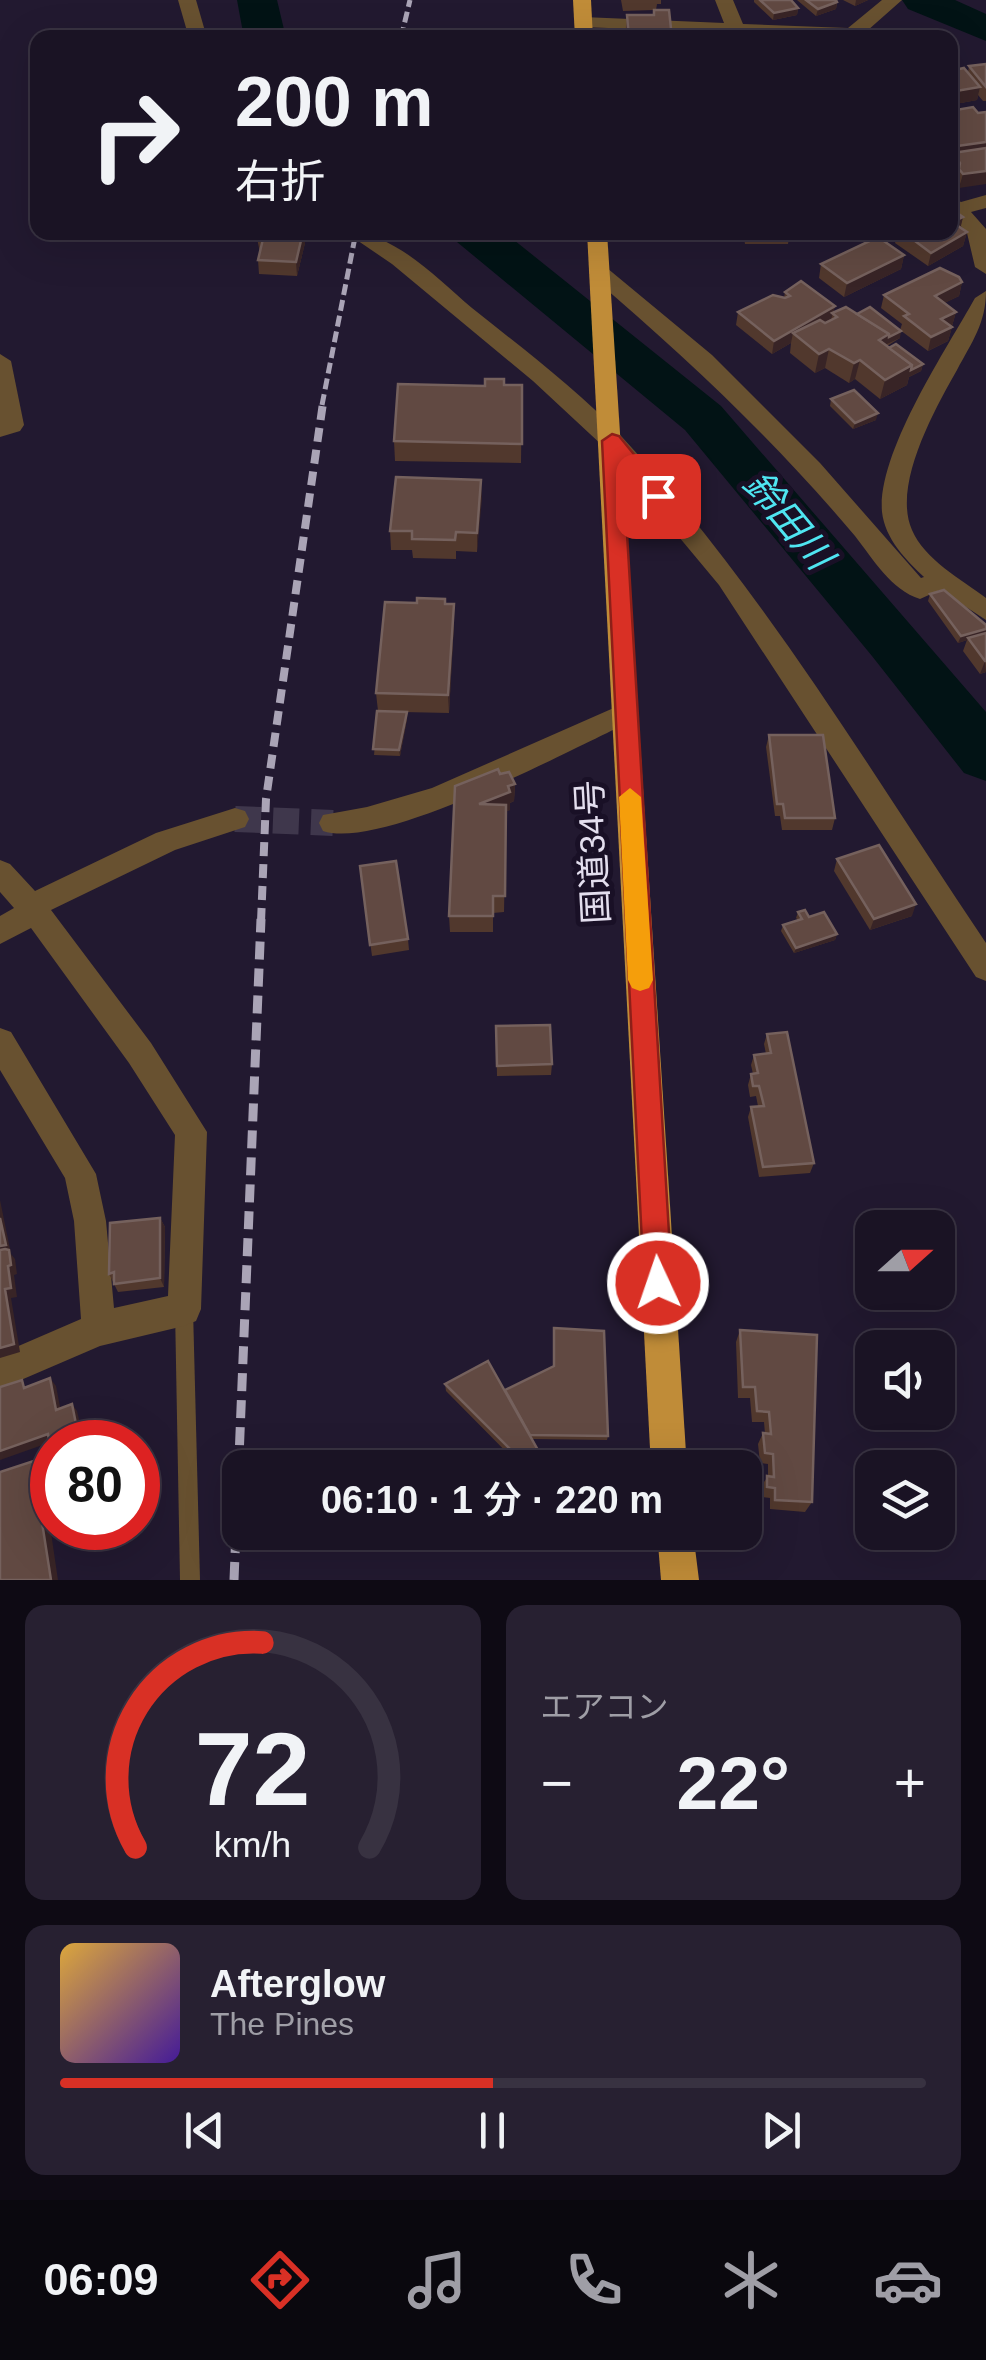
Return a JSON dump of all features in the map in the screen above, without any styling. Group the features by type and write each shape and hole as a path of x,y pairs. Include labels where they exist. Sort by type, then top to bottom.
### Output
{"highway":[{"path":"582,0 584,30"},
{"name":"国道34号","path":"599,240 668,1450"},
{"path":"677,1550 680,1580"}],"street":[{"path":"187,0 196,30"},
{"path":"584,30 736,30 724,0"},
{"path":"857,30 891,2"},
{"path":"958,205 986,201"},
{"path":"958,211 976,231 986,266"},
{"path":"368,240 399,259 612,434 728,579 986,968"},
{"path":"601,278 704,360 785,442 903,578 920,590 943,578"},
{"path":"986,298 900,460 893,498 899,533 943,578 986,611"},
{"path":"0,361 12,424 0,430"},
{"path":"333,823 354,822 410,807 625,713"},
{"path":"0,931 33,909 166,841 236,819"},
{"path":"0,872 33,909 140,1053 192,1132 184,1309 100,1329 0,1372"},
{"path":"0,1042 80,1174 90,1221 100,1329"}],"lane":[{"path":"184,1309 190,1580"}],"building":[{"path":"760,0 791,0 798,8 774,13"},
{"path":"806,0 836,0 837,2 818,9"},
{"path":"654,10 669,10 671,30 628,30 627,15 654,15"},
{"path":"986,64 986,87 969,66"},
{"path":"964,68 980,87 958,91 958,69"},
{"path":"973,107 978,113 986,112 986,142 958,146 958,110"},
{"path":"986,148 986,171 963,174 958,152"},
{"path":"263,240 301,240 296,262 258,260"},
{"path":"872,240 882,240 904,255 847,283 821,264"},
{"path":"914,240 953,240 931,253"},
{"path":"940,268 962,282 935,296 956,312 941,319 952,327 931,337 884,295"},
{"path":"801,281 835,306 774,341 738,312 773,295 790,296 785,292"},
{"path":"846,307 889,334 879,340 912,365 885,380 860,360 854,363 829,349 819,354 793,333 820,320 825,323 837,317 832,313"},
{"path":"870,307 901,331 889,337 857,314"},
{"path":"896,344 923,364 911,370 912,365 889,348"},
{"path":"485,379 504,379 504,385 522,385 522,444 394,441 398,384 485,386"},
{"path":"854,390 878,413 855,423 831,399"},
{"path":"396,477 481,480 477,533 456,532 455,540 412,539 412,531 390,531"},
{"path":"944,590 986,629 961,636 930,594"},
{"path":"417,598 445,599 445,604 454,604 448,695 376,693 385,602 417,603"},
{"path":"986,633 986,661 985,661 968,638"},
{"path":"377,711 407,712 399,750 373,749"},
{"path":"769,735 823,735 835,818 785,818 783,804 777,804"},
{"path":"498,769 500,774 509,772 515,784 508,786 510,792 479,804 506,805 505,896 493,896 493,916 449,916 455,786"},
{"path":"879,845 916,904 874,919 837,859"},
{"path":"396,861 408,939 370,945 360,866"},
{"path":"805,910 809,917 824,912 837,934 796,948 783,925 802,919 798,912"},
{"path":"550,1025 552,1064 497,1066 496,1026"},
{"path":"787,1032 814,1163 763,1167 751,1107 764,1106 759,1086 753,1086 751,1074 758,1073 754,1055 771,1053 767,1034"},
{"path":"0,1218 6,1245 0,1246"},
{"path":"160,1218 160,1278 114,1284 114,1272 109,1274 110,1223"},
{"path":"0,1250 9,1250 11,1265 11,1288 5,1289 14,1344 0,1348"},
{"path":"554,1328 604,1331 608,1436 530,1435 505,1390 554,1366"},
{"path":"740,1330 817,1335 812,1502 775,1500 775,1488 767,1487 767,1476 774,1477 773,1454 765,1453 763,1433 771,1434 769,1412 757,1411 755,1387 743,1387"},
{"path":"488,1361 538,1450 511,1450 445,1384"},
{"path":"50,1378 56,1410 72,1404 75,1420 30,1420 30,1440 0,1451 0,1387 22,1380 24,1388"},
{"path":"30,1462 30,1550 46,1550 51,1580 0,1580 0,1472"}],"waterway":[{"name":"鈴田川","path":"257,0 262,30"},
{"path":"922,0 986,29"},
{"name":"鈴田川","path":"484,240 703,418 893,640 986,756"}],"tunnel":[{"path":"235,819 333,823"}],"railway":[{"path":"403,30 410,0"},
{"path":"322,405 354,240"},
{"path":"261,922 266,799 323,403"},
{"path":"234,1580 261,919"}],"slow traffic":[{"path":"630,797 640,980"}],"route":[{"path":"658,496 612,441 658,1283"}]}
